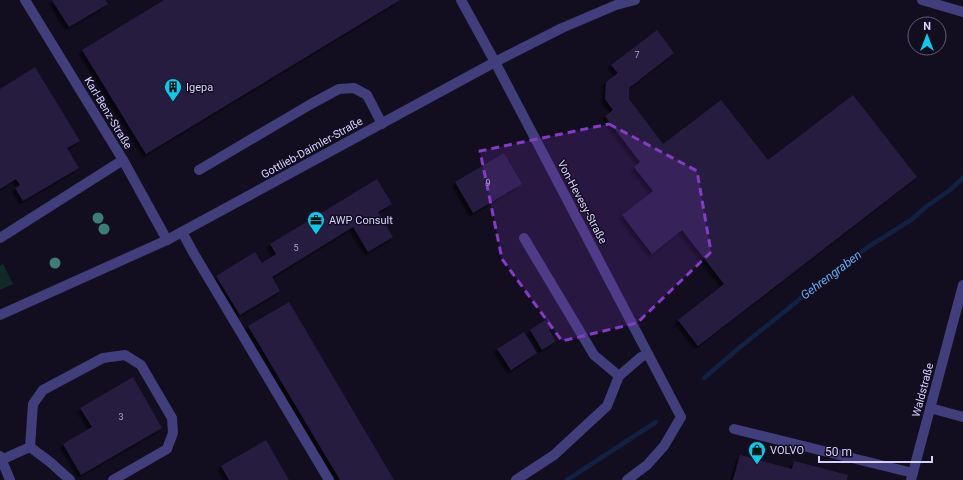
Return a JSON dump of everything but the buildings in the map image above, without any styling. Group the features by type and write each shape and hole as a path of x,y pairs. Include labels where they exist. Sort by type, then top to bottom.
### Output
{"street":[{"name":"Karl-Benz-Straße","path":"25,0 123,160 167,240"},
{"name":"Von-Hevesy-Straße","path":"461,0 681,417 664,446 647,465 627,480"},
{"name":"Gottlieb-Daimler-Straße","path":"0,315 167,240 495,62 562,28 616,6 635,0"},
{"path":"922,0 963,12"},
{"path":"199,170 339,89 354,88 367,95 382,124"},
{"path":"0,238 123,160"},
{"path":"182,232 329,480"},
{"path":"524,238 594,355 618,376"},
{"name":"Waldstraße","path":"912,477 930,408 960,308 963,285"},
{"path":"516,480 554,455 607,406 618,376 641,357 648,354"},
{"path":"30,448 33,404 43,390 103,358 125,355 141,365 172,418 173,434 167,450 113,480"},
{"path":"930,408 963,417"},
{"path":"734,429 912,477"},
{"path":"6,477 1,458 30,448"},
{"path":"30,448 50,462 70,480"}],"highlighted area":[{"path":"609,124 697,171 711,252 637,323 562,341 502,259 480,151"}],"green space":[{"path":"3,264 13,284 0,290 0,266"}],"waterway":[{"name":"Gehrengraben","path":"704,378 805,295 868,247 911,220 963,178"},
{"name":"Gehrengraben","path":"567,480 656,422"}],"place":[{"name":"Igepa","path":"173,102"},
{"name":"AWP Consult","path":"316,235"},
{"name":"VOLVO","path":"757,465"}]}
